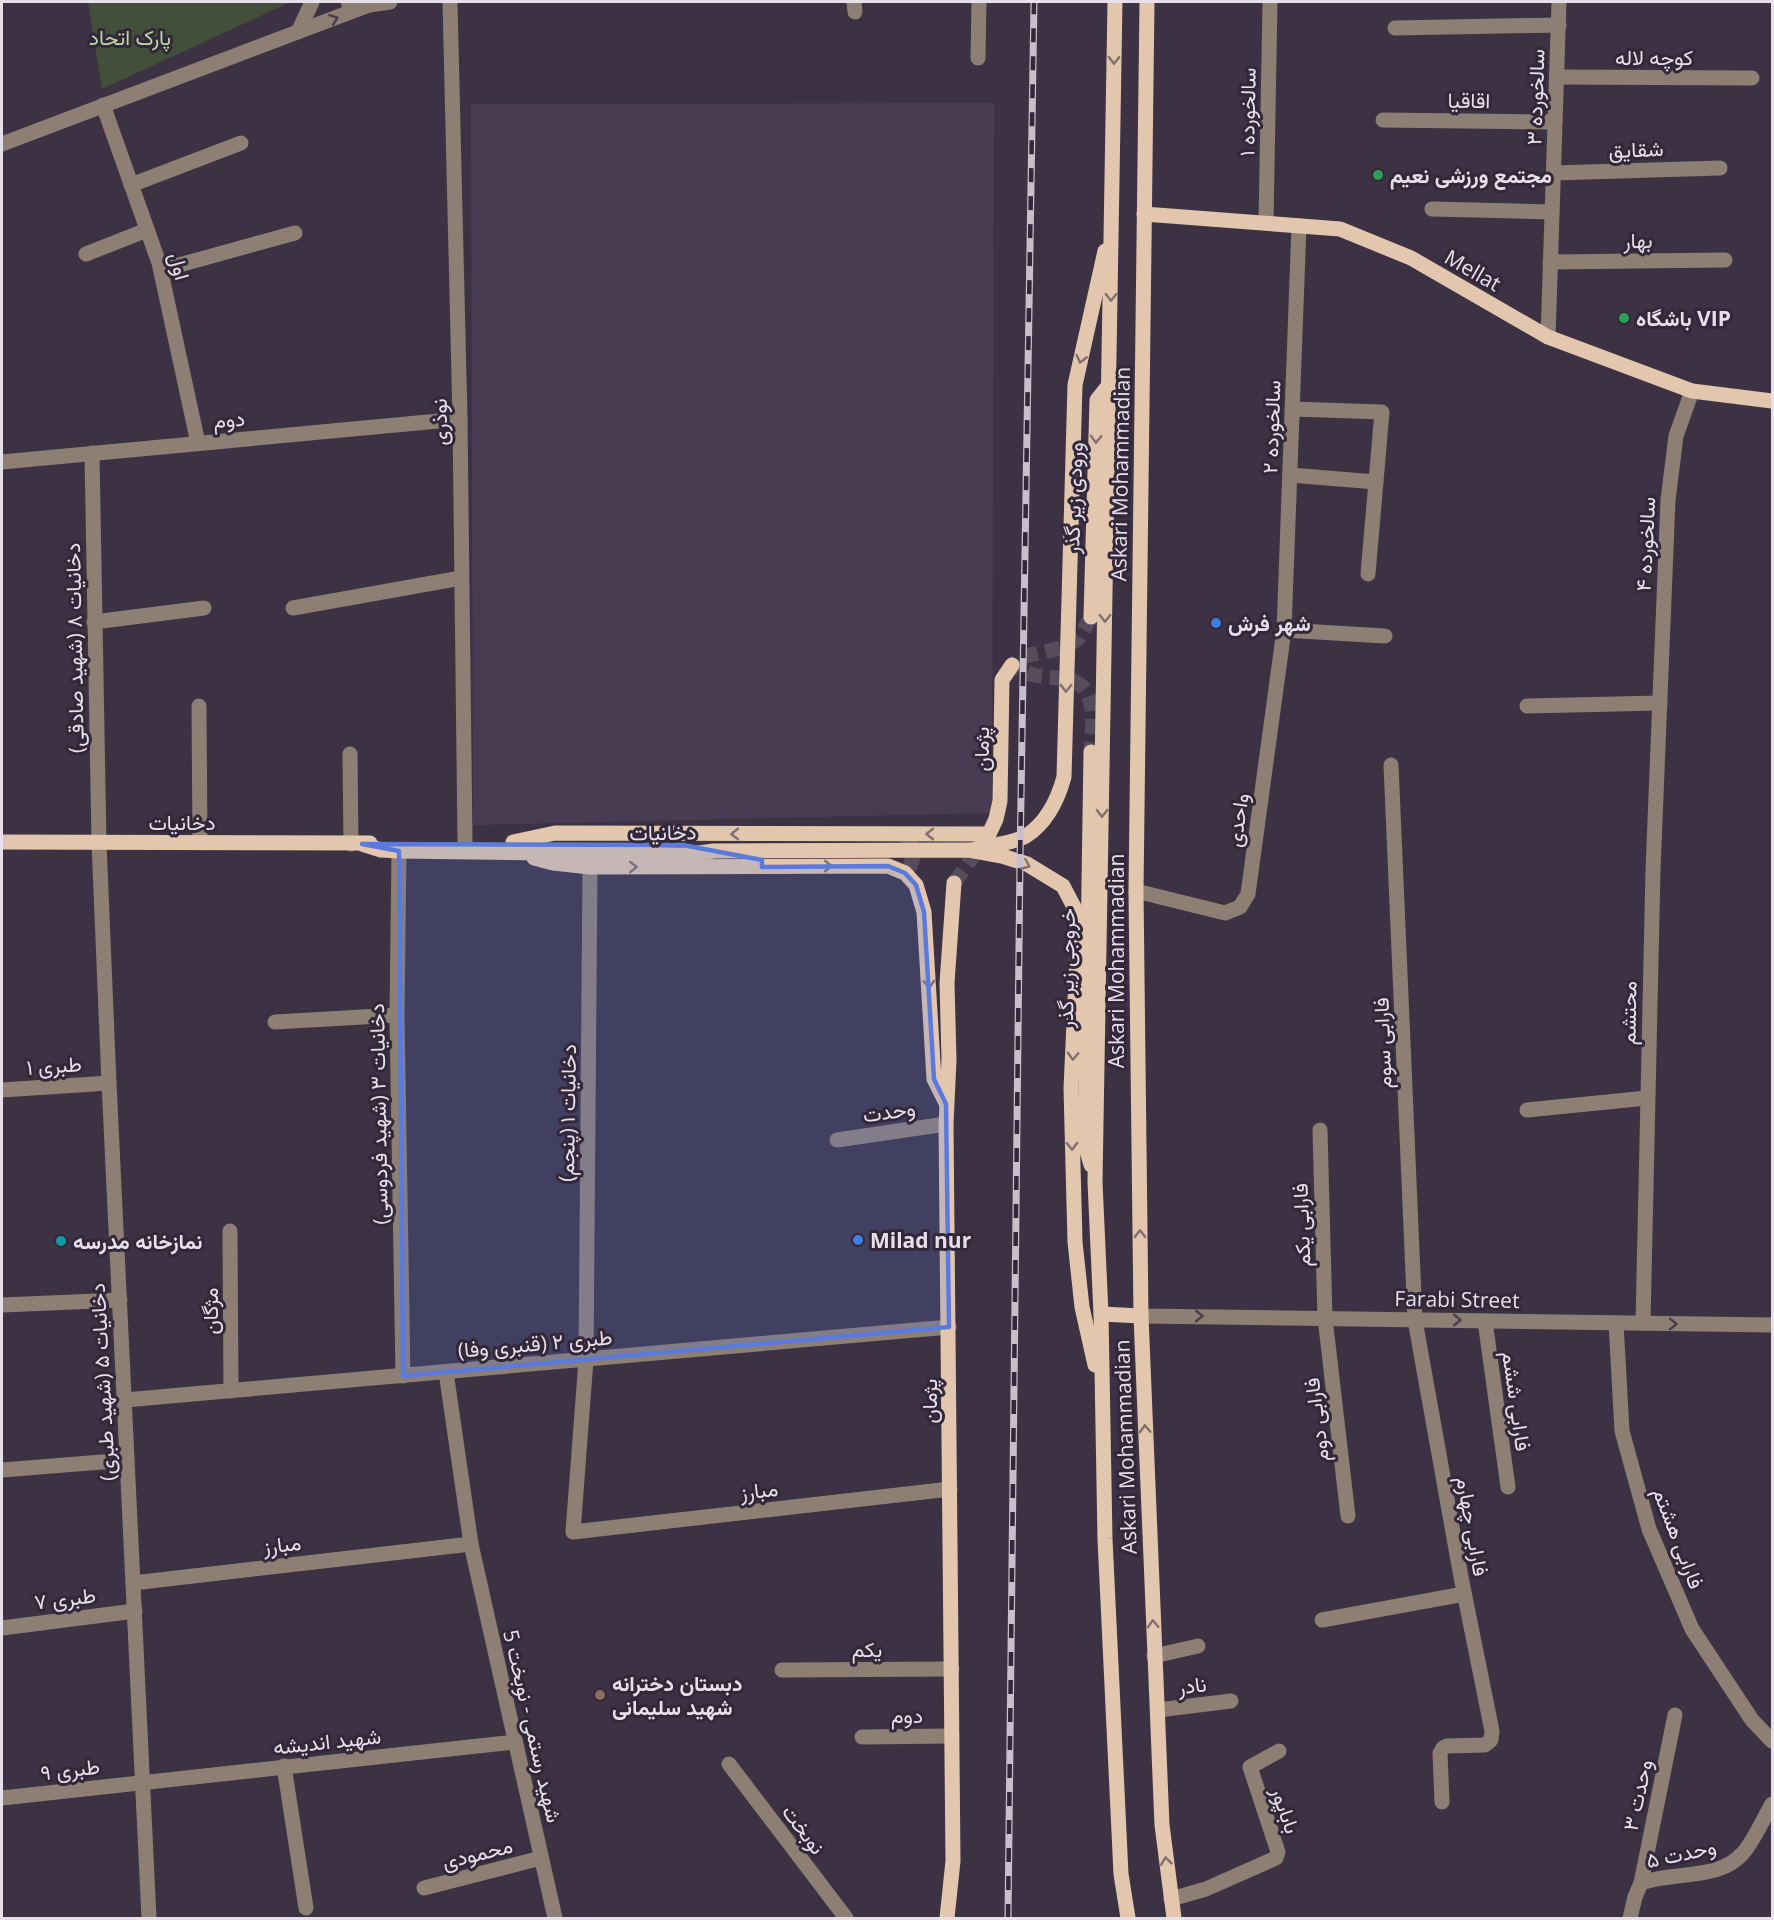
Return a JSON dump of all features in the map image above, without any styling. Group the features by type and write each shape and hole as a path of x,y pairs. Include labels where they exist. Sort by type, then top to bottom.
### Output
{"main road":[{"name":"Askari Mohammadian","path":"1115,2 1095,1182 1101,1314 1106,1551 1121,1874 1128,1918"},
{"name":"Askari Mohammadian","path":"1147,2 1136,891 1141,1316 1162,1825 1174,1918"},
{"name":"Mellat","path":"1144,214 1340,229 1411,258 1548,338 1692,390 1773,401"},
{"path":"969,850 1025,837 1049,811 1059,796 1064,777 1075,385 1112,220"},
{"name":"ورودی زیر گذر","path":"1091,617 1097,400 1109,385"},
{"name":"پژمان","path":"513,847 555,833 989,834 996,819 1000,801 1002,680 1012,665"},
{"name":"خروجی زیر گذر","path":"1091,752 1085,1144 1095,1182"},
{"name":"دخانیات","path":"2,842 357,844 384,841 465,841 513,847"},
{"name":"دخانیات","path":"357,844 381,850 399,851 683,845 714,850 969,850"},
{"path":"513,847 552,863 590,867 888,866 905,873 916,885 924,912 934,1079 946,1104"},
{"path":"969,850 1002,856 1027,864 1063,886 1074,907 1078,936 1071,1088 1075,1242 1082,1307 1101,1393"},
{"name":"پژمان","path":"947,1918 953,1861 946,1104 949,1060 947,983 954,883"},
{"path":"1101,1314 1141,1316"}],"street":[{"path":"298,32 312,2"},
{"path":"348,2 369,5"},
{"path":"2,144 369,5 390,2"},
{"name":"نوذری","path":"450,2 460,419 465,841"},
{"path":"978,58 979,2"},
{"name":"سالخورده ۱","path":"1266,223 1270,2"},
{"name":"سالخورده ۳","path":"1548,338 1559,2"},
{"path":"1395,28 1558,25"},
{"name":"کوچه لاله","path":"1557,77 1752,78"},
{"name":"اول","path":"103,105 161,270 198,443"},
{"name":"اقاقیا","path":"1383,120 1555,122"},
{"path":"131,185 241,143"},
{"name":"شقایق","path":"1553,173 1720,168"},
{"path":"1432,208 1552,212"},
{"name":"سالخورده ۲","path":"1284,630 1299,226"},
{"path":"86,254 147,230"},
{"path":"161,270 295,233"},
{"name":"بهار","path":"1550,262 1725,260"},
{"name":"سالخورده ۴","path":"1660,703 1668,500 1676,436 1692,390"},
{"path":"1292,409 1382,412 1368,574"},
{"name":"دوم","path":"2,462 460,419"},
{"name":"دخانیات ۸ (شهید صادقی)","path":"92,453 99,843"},
{"path":"1290,475 1376,482"},
{"path":"293,608 461,578"},
{"path":"94,622 204,608"},
{"path":"1284,630 1385,636"},
{"name":"واحدی","path":"1136,891 1225,913 1240,906 1248,894 1284,630"},
{"path":"1527,706 1660,703"},
{"name":"محتشم","path":"1643,1323 1653,870 1660,703"},
{"path":"199,706 200,843"},
{"path":"350,754 357,844"},
{"name":"فارابی سوم","path":"1391,765 1415,1320"},
{"name":"دخانیات ۵ (شهید طبری)","path":"99,843 149,1918"},
{"name":"دخانیات ۳ (شهید فردوسی)","path":"399,851 397,1015 403,1376"},
{"name":"دخانیات ۱ (پنجم)","path":"573,1532 586,1360 590,867"},
{"path":"275,1022 397,1015"},
{"name":"طبری ۱","path":"2,1090 109,1083"},
{"path":"1527,1110 1647,1098"},
{"name":"وحدت","path":"837,1140 946,1124"},
{"name":"فارابی یکم","path":"1320,1130 1325,1318"},
{"name":"مژگان","path":"230,1231 231,1391"},
{"path":"2,1305 120,1300"},
{"name":"Farabi Street","path":"1141,1316 1773,1325"},
{"name":"فارابی دوم","path":"1325,1318 1348,1516"},
{"name":"فارابی چهارم","path":"1415,1320 1464,1594 1492,1731 1491,1740 1485,1745 1443,1748 1440,1754 1442,1802"},
{"name":"فارابی ششم","path":"1485,1321 1508,1487"},
{"name":"فارابی هشتم","path":"1616,1323 1622,1431 1648,1529 1692,1629 1752,1720 1773,1741"},
{"name":"طبری ۲ (قنبری وفا)","path":"124,1401 949,1327"},
{"name":"شهید رستمی - نوبخت 5","path":"446,1372 471,1544 555,1918"},
{"path":"2,1470 127,1460"},
{"name":"مبارز","path":"573,1532 950,1489"},
{"name":"مبارز","path":"133,1583 471,1544"},
{"path":"1322,1620 1464,1594"},
{"name":"طبری ۷","path":"2,1628 135,1611"},
{"path":"1154,1656 1198,1646"},
{"name":"یکم","path":"782,1670 952,1669"},
{"name":"نادر","path":"1158,1710 1231,1701"},
{"name":"وحدت ۳","path":"1641,1883 1675,1715"},
{"name":"دوم","path":"862,1737 952,1736"},
{"name":"شهید اندیشه","path":"143,1781 515,1742"},
{"name":"باباپور","path":"1171,1899 1206,1889 1276,1858 1278,1852 1250,1767 1279,1751"},
{"name":"نوبخت","path":"729,1764 846,1918"},
{"path":"284,1766 306,1908"},
{"name":"طبری ۹","path":"2,1798 143,1781"},
{"name":"وحدت ۵","path":"1630,1918 1641,1883 1654,1878 1702,1872 1727,1866 1743,1853 1773,1804"},
{"name":"محمودی","path":"424,1888 541,1858"}],"highlighted area":[{"path":"362,844 683,845 762,860 762,867 888,866 905,873 916,885 924,912 934,1079 946,1104 949,1327 403,1376 399,851"}],"shaded area":[{"path":"994,103 992,813 473,825 471,104"}],"green space":[{"name":"پارک اتحاد","path":"88,2 291,2 102,89"}],"tunnel":[{"path":"1091,617 1079,638 1066,647 1025,656 1012,665 1031,674 1061,678 1083,687 1088,694 1092,710 1091,752"},
{"path":"904,834 911,843 913,853 913,858 905,873"},
{"path":"954,883 983,842"}],"railway":[{"path":"1008,1918 1020,859 1034,2"}],"place":[{"name":"مجتمع ورزشی نعیم","path":"1378,175"},
{"name":"باشگاه VIP","path":"1624,318"},
{"name":"شهر فرش","path":"1216,623"},
{"name":"Milad nur","path":"858,1240"},
{"name":"نمازخانه مدرسه","path":"61,1241"},
{"name":"دبستان دخترانه شهید سلیمانی","path":"600,1695"}]}
